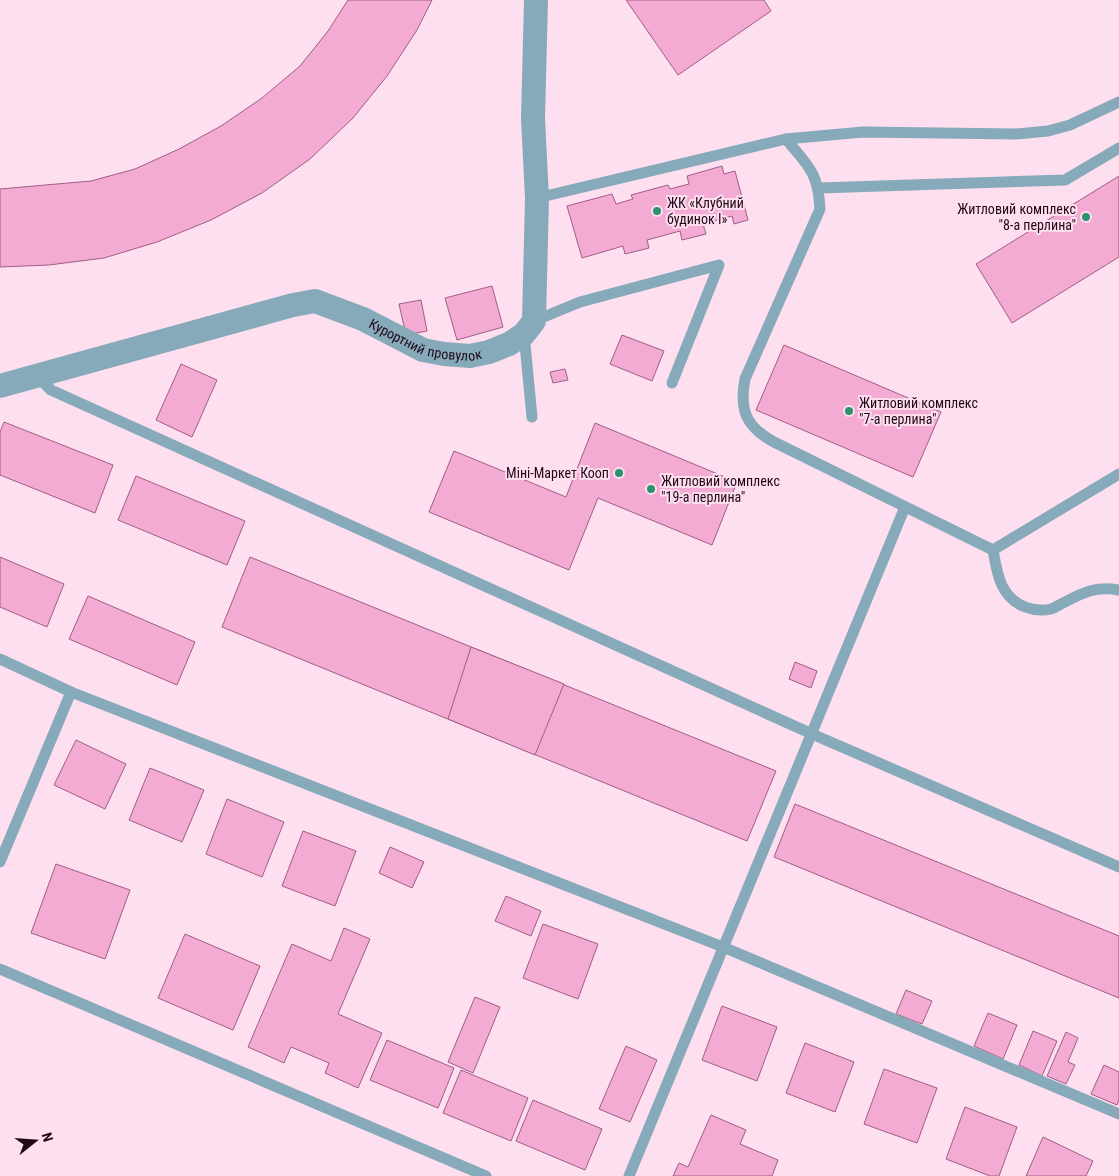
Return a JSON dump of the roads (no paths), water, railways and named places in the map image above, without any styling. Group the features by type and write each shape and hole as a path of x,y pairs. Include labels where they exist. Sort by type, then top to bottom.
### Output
{"street":[{"path":"529,328 537,198 534,118 536,0"},
{"name":"Курортний провулок","path":"0,386 292,305 315,301 363,319 423,350 444,354 470,356 490,352 509,344 529,328"}],"lane":[{"path":"537,198 786,139 863,132 1016,134 1048,131 1070,125 1119,102"},
{"path":"786,139 810,167 818,188 820,209 745,379 742,394 744,410 750,424 760,435 993,550"},
{"path":"818,188 1065,180 1119,148"},
{"path":"532,418 529,328 580,302 719,265 672,383"},
{"path":"36,375 52,390 812,734 1119,867"},
{"path":"993,550 1119,474"},
{"path":"629,1176 905,507"},
{"path":"993,550 997,575 1004,592 1017,604 1033,610 1051,609 1088,590 1106,588 1119,590"},
{"path":"0,659 71,692 723,947 1119,1114"},
{"path":"0,862 71,692"},
{"path":"0,969 486,1176"}],"place":[{"name":"ЖК «Клубний будинок I»","path":"657,211"},
{"name":"Житловий комплекс \"8-а перлина\"","path":"1086,217"},
{"name":"Житловий комплекс \"7-а перлина\"","path":"849,411"},
{"name":"Міні-Маркет Кооп","path":"619,473"},
{"name":"Житловий комплекс \"19-а перлина\"","path":"651,489"}]}
